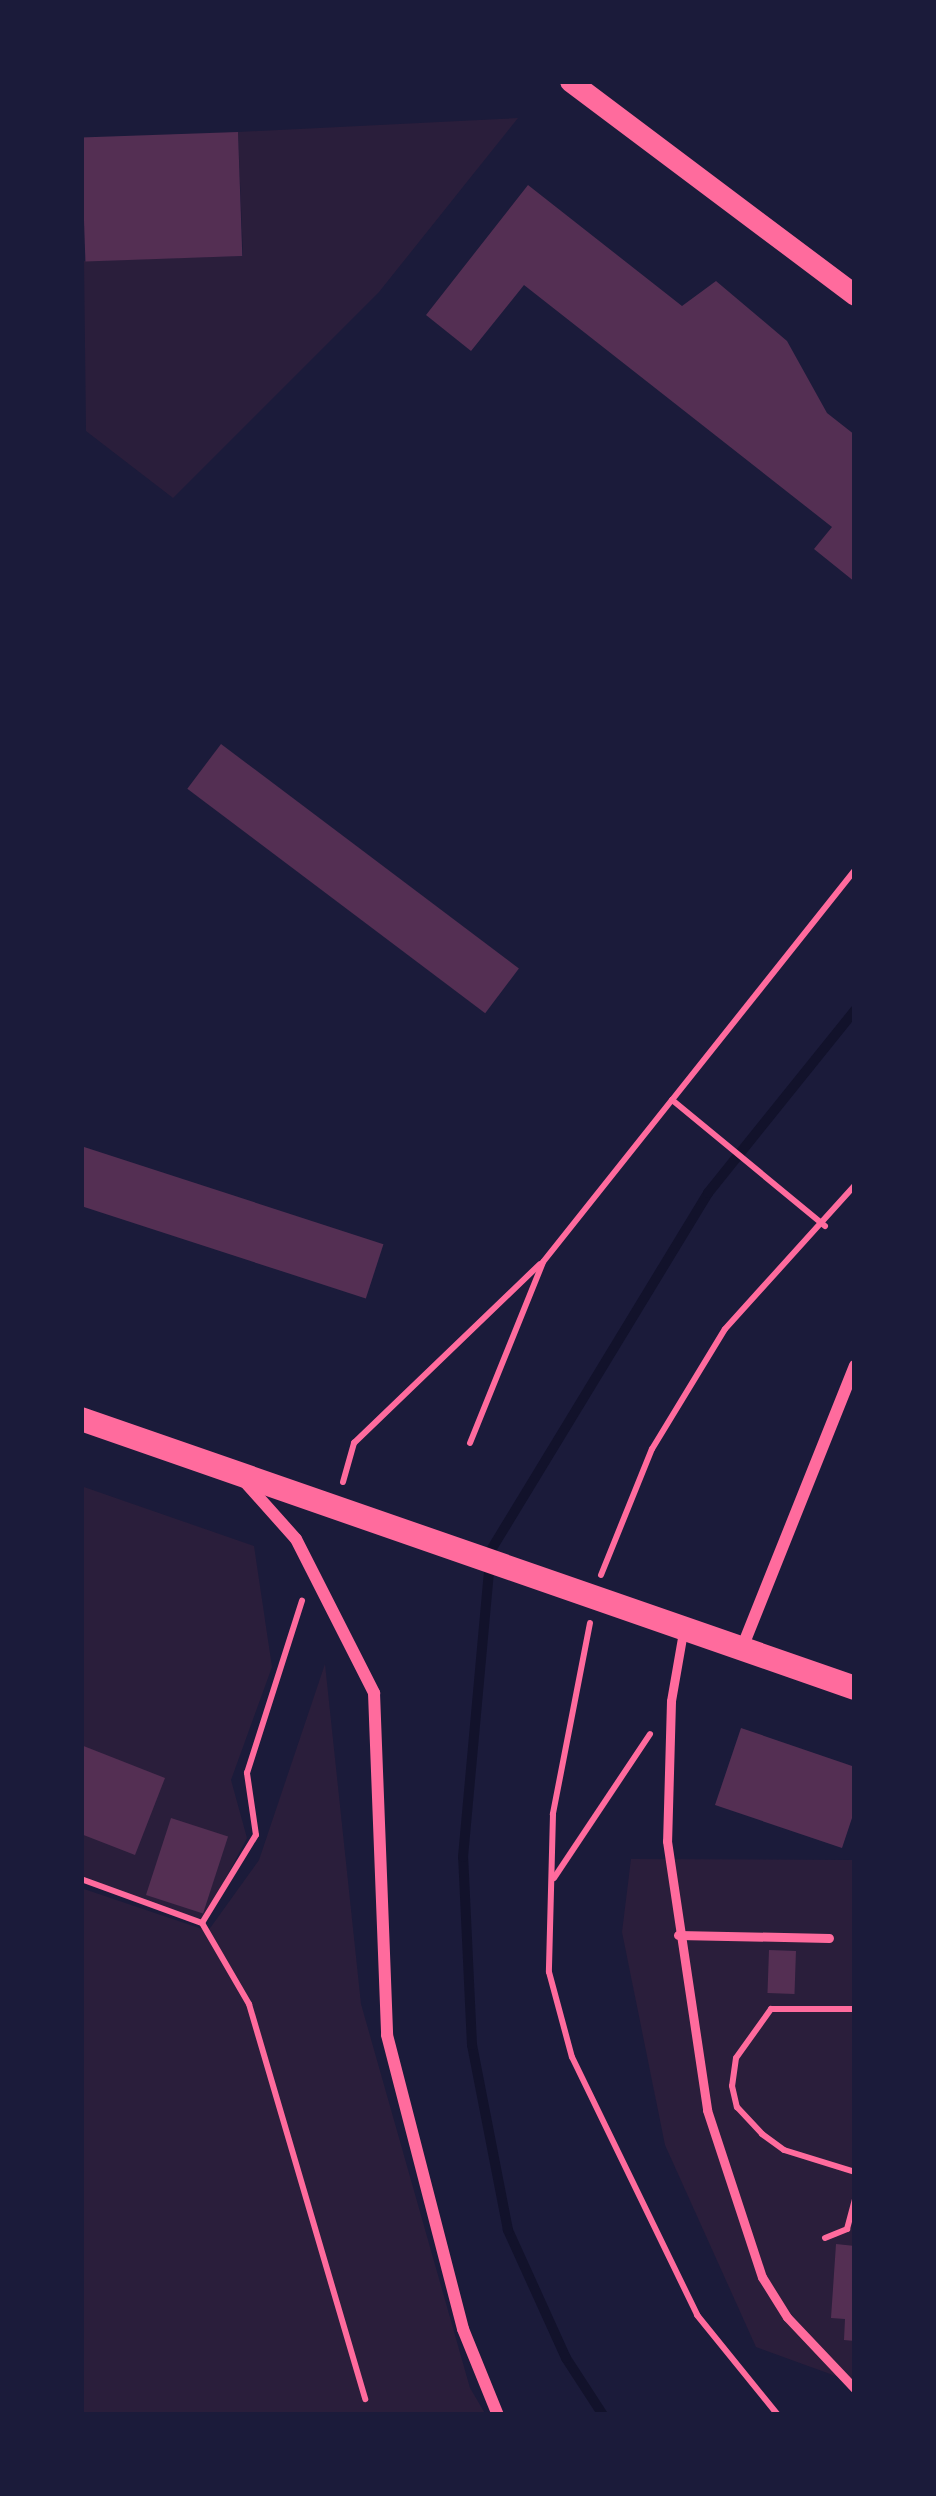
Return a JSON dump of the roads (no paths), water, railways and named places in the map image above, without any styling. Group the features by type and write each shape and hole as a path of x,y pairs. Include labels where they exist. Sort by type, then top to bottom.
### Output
{"main road":[{"path":"81,1419 370,1514 855,1688"}],"street":[{"path":"570,81 855,295"},
{"path":"742,1648 855,1366"},
{"path":"238,1474 296,1539 356,1644 374,1693 387,2035 463,2329 498,2415"}],"lane":[{"path":"684,1626 671,1701 667,1841 707,2110 762,2277 787,2317 855,2389"},
{"path":"678,1934 829,1938"}],"waterway":[{"path":"603,2415 566,2358 508,2230 472,2045 463,1857 491,1550 708,1193 855,1010"}]}
